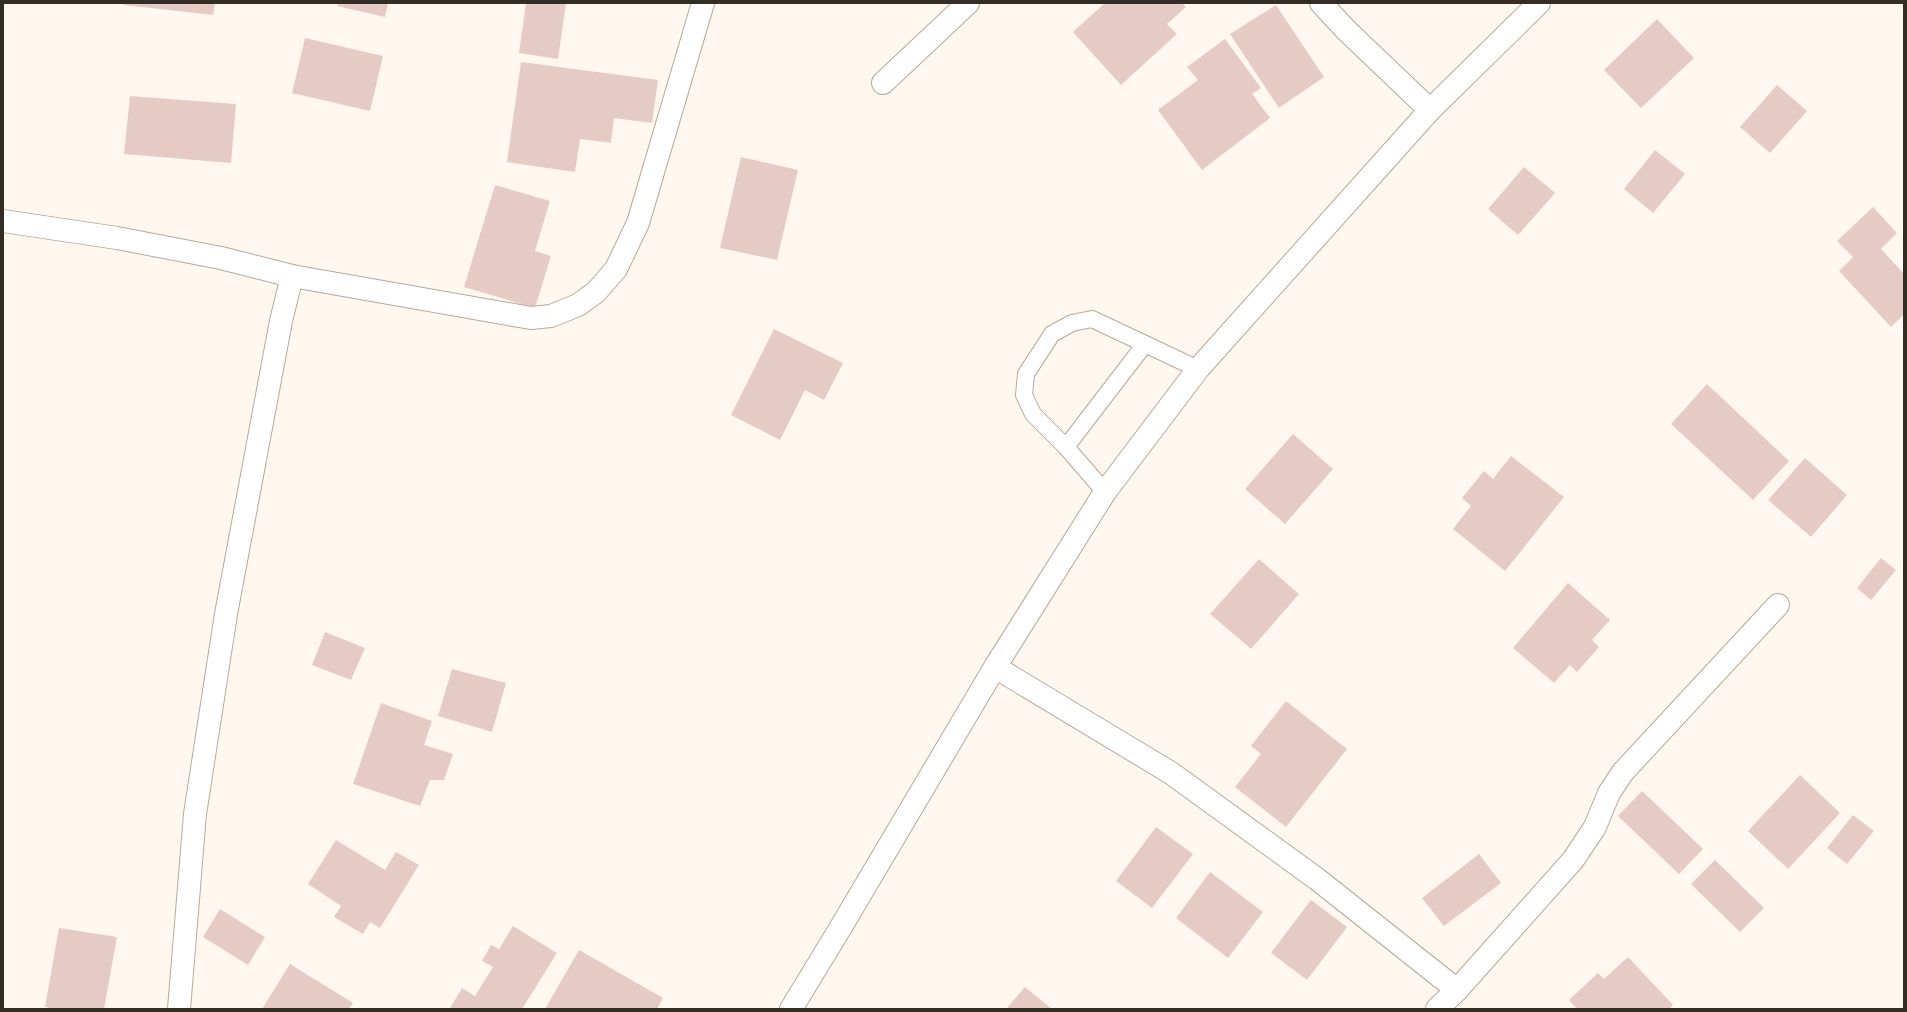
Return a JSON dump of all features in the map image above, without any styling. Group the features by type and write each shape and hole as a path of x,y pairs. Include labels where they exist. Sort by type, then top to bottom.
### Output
{"street":[{"path":"3,221 118,238 221,258 292,276 530,318 551,316 578,305 596,292 616,269 638,223 703,3"},
{"path":"883,83 968,3"},
{"path":"1321,3 1346,30 1430,110"},
{"path":"791,1009 995,667 1105,492 1198,369 1430,110 1539,3"},
{"path":"179,1009 197,798 227,607 281,320 292,276"},
{"path":"1437,1009 1457,990 1573,860 1596,827 1609,793 1623,772 1778,605"},
{"path":"995,667 1171,773 1317,879 1457,990"}],"lane":[{"path":"1105,492 1066,447 1033,414 1024,395 1026,374 1052,334 1072,323 1092,319 1198,369"},
{"path":"1066,447 1145,344"}],"building":[{"path":"124,3 215,3 213,15 124,5"},
{"path":"338,3 388,3 385,17 337,6"},
{"path":"526,3 566,3 558,59 519,53"},
{"path":"1105,3 1182,3 1186,7 1167,24 1177,34 1121,85 1073,32"},
{"path":"1276,5 1324,77 1279,108 1230,34"},
{"path":"1657,19 1694,58 1641,108 1604,70"},
{"path":"305,38 383,56 370,111 292,93"},
{"path":"1225,39 1261,88 1252,94 1270,118 1202,170 1158,110 1198,80 1187,67"},
{"path":"521,62 658,80 652,123 614,118 611,143 580,139 575,172 507,162"},
{"path":"1777,85 1807,111 1770,153 1740,127"},
{"path":"130,96 236,104 231,163 124,154"},
{"path":"1655,150 1685,174 1653,213 1624,189"},
{"path":"741,157 798,170 777,260 720,248"},
{"path":"1524,167 1555,193 1518,235 1488,209"},
{"path":"495,185 550,201 535,251 551,256 535,308 464,287"},
{"path":"1873,207 1897,233 1881,249 1904,274 1904,314 1891,327 1839,271 1853,257 1837,241"},
{"path":"774,329 843,363 824,400 805,390 780,440 731,415"},
{"path":"1707,384 1789,461 1753,500 1671,424"},
{"path":"1293,434 1333,469 1285,524 1245,489"},
{"path":"1511,456 1564,497 1505,571 1453,529 1471,506 1462,498 1484,471 1493,479"},
{"path":"1805,458 1847,495 1811,537 1768,500"},
{"path":"1881,558 1896,570 1871,600 1857,588"},
{"path":"1259,559 1299,594 1251,649 1210,614"},
{"path":"1568,583 1610,620 1592,640 1599,647 1577,672 1570,665 1554,683 1513,648"},
{"path":"325,632 365,648 351,680 312,665"},
{"path":"452,669 506,683 492,732 438,716"},
{"path":"1286,701 1347,749 1286,827 1235,787 1261,754 1251,746"},
{"path":"381,703 432,721 424,745 453,754 444,780 430,780 420,806 353,784"},
{"path":"1800,775 1840,813 1788,869 1748,831"},
{"path":"1642,791 1703,849 1679,874 1618,816"},
{"path":"1853,815 1874,831 1847,864 1827,848"},
{"path":"1156,827 1193,854 1152,908 1116,881"},
{"path":"336,840 385,870 396,852 419,865 380,928 370,922 363,934 334,917 341,906 308,884"},
{"path":"1479,854 1501,883 1444,926 1422,898"},
{"path":"1715,860 1764,908 1740,932 1691,884"},
{"path":"1210,872 1263,912 1228,958 1176,918"},
{"path":"1311,900 1347,927 1307,980 1271,953"},
{"path":"220,909 265,937 248,965 203,937"},
{"path":"513,926 557,953 522,1009 450,1008 462,988 475,996 493,967 482,961 491,945 499,949"},
{"path":"59,928 117,937 104,1009 55,1009 45,1007"},
{"path":"579,950 663,998 657,1009 545,1009"},
{"path":"1628,957 1673,1005 1669,1009 1577,1009 1569,1000 1598,973 1604,979"},
{"path":"290,964 353,1003 349,1009 262,1009"},
{"path":"1025,987 1052,1009 1006,1009"}]}
